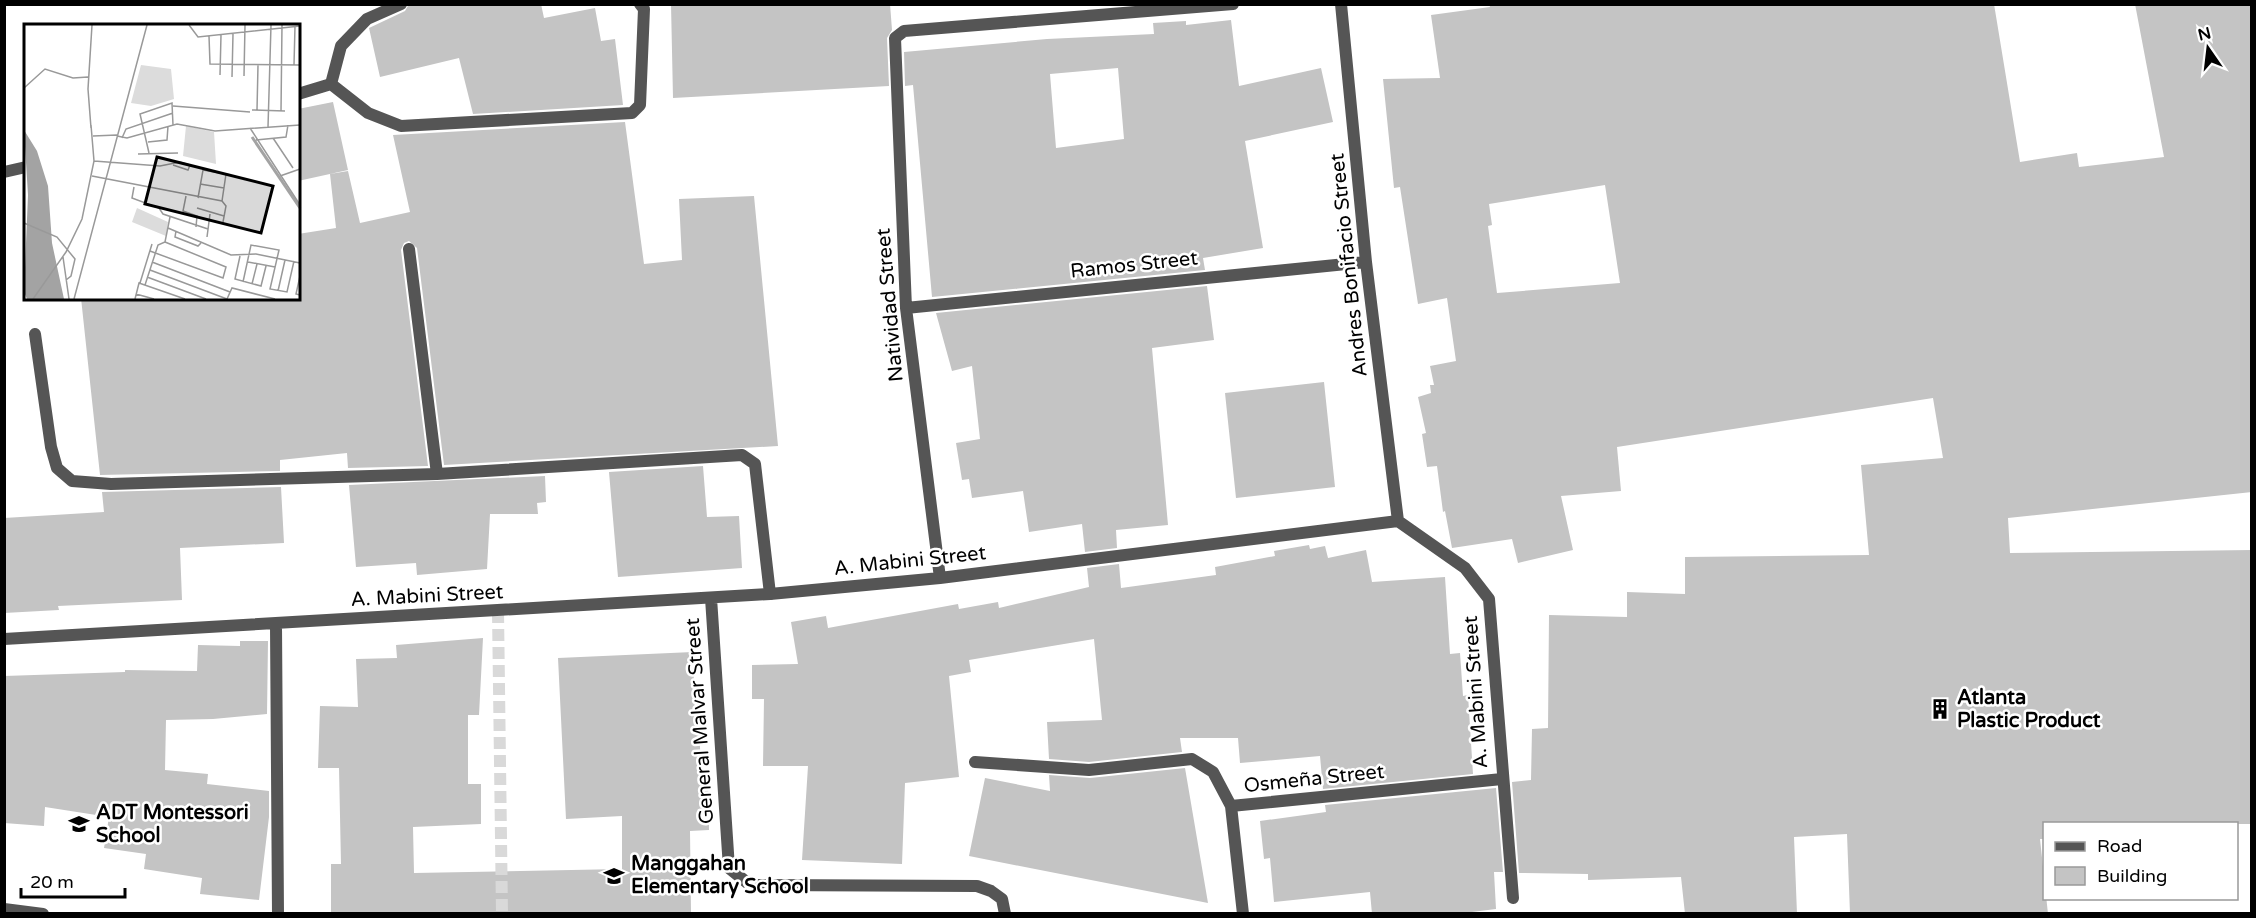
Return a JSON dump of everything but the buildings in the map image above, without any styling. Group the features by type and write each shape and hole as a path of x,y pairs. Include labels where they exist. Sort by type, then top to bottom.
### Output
{"street":[{"path":"332,84 341,46 367,19 401,4"},
{"path":"332,84 368,113 401,126 632,112 640,105 644,9 640,4"},
{"name":"Natividad Street","path":"940,578 906,308 895,38 904,31 1233,4"},
{"name":"Andres Bonifacio Street","path":"1341,4 1366,262 1398,521"},
{"path":"300,93 332,84"},
{"path":"4,172 24,167"},
{"path":"409,249 437,474"},
{"name":"Ramos Street","path":"906,308 1366,262"},
{"path":"35,334 51,447 57,468 72,481 111,484 437,474 742,455 755,464 770,594"},
{"name":"A. Mabini Street","path":"4,639 276,625 770,594 940,578 1398,521 1466,568 1489,599 1513,898"},
{"name":"General Malvar Street","path":"711,598 729,868 750,885 977,886 991,891 1002,899 1005,914"},
{"path":"276,625 278,914"},
{"name":"Osmeña Street","path":"975,762 1089,770 1192,759 1213,772 1231,807 1502,779"},
{"path":"1231,807 1242,914"},
{"path":"4,909 43,914"}],"tunnel":[{"path":"498,611 502,914"}],"place":[{"name":"Atlanta Plastic Product","path":"1940,709"},
{"name":"ADT Montessori School","path":"79,824"},
{"name":"Manggahan Elementary School","path":"614,876"}]}
